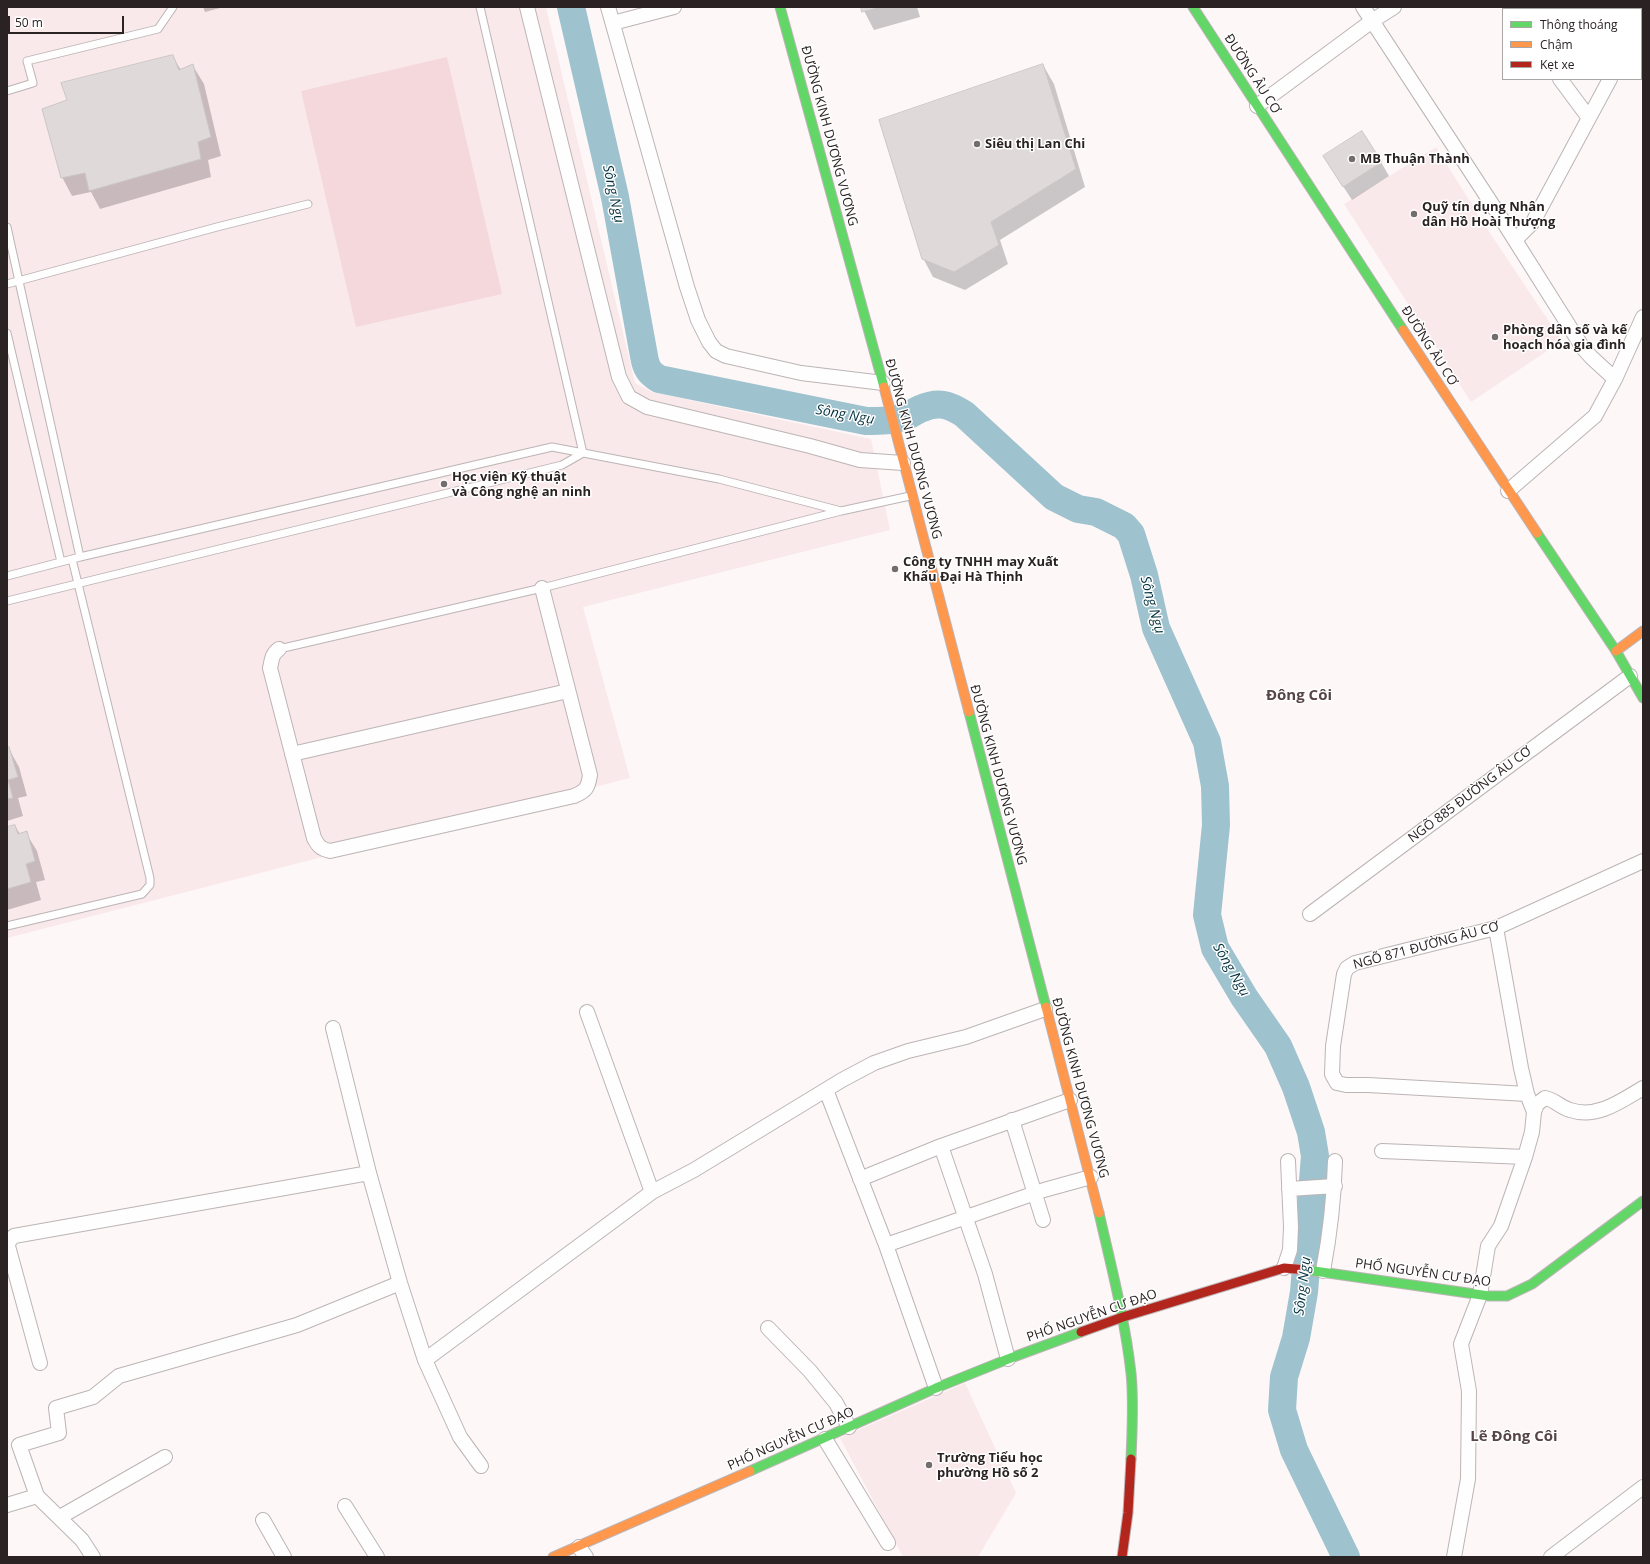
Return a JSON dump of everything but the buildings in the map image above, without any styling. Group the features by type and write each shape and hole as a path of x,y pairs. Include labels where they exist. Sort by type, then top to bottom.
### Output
{"main road":[{"name":"ĐƯỜNG KINH DƯƠNG VƯƠNG","path":"780,7 884,385 1045,1009 1090,1177 1123,1317 1131,1373 1132,1405 1128,1513 1122,1557"},
{"name":"ĐƯỜNG ÂU CƠ","path":"1192,7 1508,491 1616,651 1643,698"},
{"path":"1616,651 1643,631"},
{"name":"PHỐ NGUYỄN CƯ ĐẠO","path":"553,1557 582,1552 936,1388 1008,1359 1123,1317 1284,1268 1323,1271 1480,1295 1507,1296 1532,1284 1643,1201"}],"street":[{"path":"527,7 619,377 629,397 647,407 810,446 860,460 902,458"},
{"path":"608,7 623,65 687,287 698,320 709,342 716,351 744,360 801,373 884,385"},
{"path":"613,23 674,7"},
{"path":"1363,7 1515,240 1583,348 1615,379"},
{"path":"1258,106 1372,21 1394,7"},
{"path":"1561,80 1589,118"},
{"path":"1515,240 1533,222 1609,80"},
{"path":"1508,491 1595,416 1615,379 1643,317"},
{"path":"280,649 274,653 270,668 314,838 323,850 330,851 574,796 582,792 589,785 590,775 542,588"},
{"name":"NGÕ 885 ĐƯỜNG ÂU CƠ","path":"1310,914 1630,676"},
{"path":"292,754 568,691"},
{"name":"NGÕ 871 ĐƯỜNG ÂU CƠ","path":"1527,1094 1346,1085 1337,1083 1332,1074 1333,1046 1344,974 1347,968 1355,963 1496,928 1643,860"},
{"path":"1496,928 1521,1068 1527,1094 1534,1112"},
{"path":"425,1360 652,1192 694,1170 826,1090 874,1063 908,1051 966,1037 1045,1009"},
{"path":"586,1012 652,1192"},
{"path":"332,1028 369,1173 400,1282 425,1360 460,1437 481,1466"},
{"path":"1454,1557 1468,1479 1469,1391 1461,1344 1480,1295 1488,1246 1501,1226 1525,1157 1532,1132 1534,1112 1537,1104 1545,1098 1554,1100 1559,1105 1570,1111 1587,1113 1611,1107 1643,1088"},
{"path":"826,1090 886,1245 936,1388"},
{"path":"860,1179 941,1146 1070,1100"},
{"path":"1012,1120 1043,1220"},
{"path":"941,1146 985,1274 1008,1359"},
{"path":"1382,1151 1525,1157"},
{"path":"1284,1268 1290,1250 1291,1227 1288,1161"},
{"path":"1323,1271 1331,1228 1335,1161"},
{"path":"40,1363 8,1246 9,1241 14,1236 369,1173"},
{"path":"886,1245 1034,1194 1090,1177"},
{"path":"1290,1189 1334,1186"},
{"path":"93,1557 82,1540 37,1496 19,1445 59,1433 56,1408 93,1397 119,1376 297,1325 400,1282"},
{"path":"768,1328 810,1371 836,1403 849,1427"},
{"path":"825,1439 888,1542"},
{"path":"60,1517 165,1457"},
{"path":"1551,1557 1643,1487"},
{"path":"7,1505 37,1496"},
{"path":"345,1506 377,1557"},
{"path":"263,1520 284,1557"}],"lane":[{"path":"7,91 33,83 27,61 158,29 173,7"},
{"path":"480,7 583,453"},
{"path":"7,284 308,204"},
{"path":"7,227 20,280 80,557"},
{"path":"7,334 61,562"},
{"path":"7,576 80,557 552,447 719,479 841,511"},
{"path":"7,601 562,465 583,453"},
{"path":"280,649 542,588 841,511 912,496"},
{"path":"7,926 142,894 150,885 150,878 72,559"}],"shaded area":[{"name":"Học viện Kỹ thuật và Công nghệ an ninh","path":"7,7 546,7 635,383 652,392 871,439 890,530 583,607 630,778 7,938"},
{"path":"447,57 502,294 356,327 301,91"},
{"path":"1436,147 1484,224 1562,341 1471,402 1344,204"},
{"name":"Trường Tiểu học phường Hồ số 2","path":"965,1383 1016,1493 978,1557 903,1557 840,1438"}],"waterway":[{"name":"Sông Ngụ","path":"571,7 615,197 645,360 648,370 653,375 659,379 866,421 896,419 932,405 938,404 948,406 964,414 1054,497 1078,509 1096,512 1124,526 1131,534 1144,575 1156,628 1207,742 1215,786 1216,825 1207,915 1215,948 1244,997 1278,1046 1296,1087 1311,1132 1315,1156 1304,1292 1296,1338 1284,1377 1282,1410 1294,1450 1346,1557"},
{"name":"Sông Ngụ","path":"1338,1540 1339,1557"}],"traffic: fast":[{"path":"780,7 884,387"},
{"path":"1193,7 1403,330"},
{"path":"1537,533 1616,651 1643,698"},
{"path":"969,712 1046,1007"},
{"path":"1307,1270 1489,1296 1507,1296 1532,1284 1643,1201"},
{"path":"1099,1213 1117,1293 1131,1373 1131,1459"},
{"path":"750,1471 936,1388 1081,1332"}],"traffic: slow":[{"path":"1403,330 1537,533"},
{"path":"884,387 969,712"},
{"path":"1616,651 1643,631"},
{"path":"1046,1007 1099,1213"},
{"path":"553,1557 750,1471"}],"traffic: jam":[{"path":"1081,1332 1123,1317 1284,1268 1307,1270"},
{"path":"1122,1557 1128,1513 1131,1459"}],"place":[{"name":"Siêu thị Lan Chi","path":"977,144"},
{"name":"MB Thuận Thành","path":"1352,159"},
{"name":"Quỹ tín dụng Nhân dân Hồ Hoài Thượng","path":"1414,214"},
{"name":"Phòng dân số và kế hoạch hóa gia đình","path":"1495,337"},
{"name":"Học viện Kỹ thuật và Công nghệ an ninh","path":"444,484"},
{"name":"Công ty TNHH may Xuất Khẩu Đại Hà Thịnh","path":"895,569"},
{"name":"Trường Tiểu học phường Hồ số 2","path":"929,1465"}],"district":[{"name":"Đông Côi","path":"1299,696"},
{"name":"Lẽ Đông Côi","path":"1514,1437"}]}
